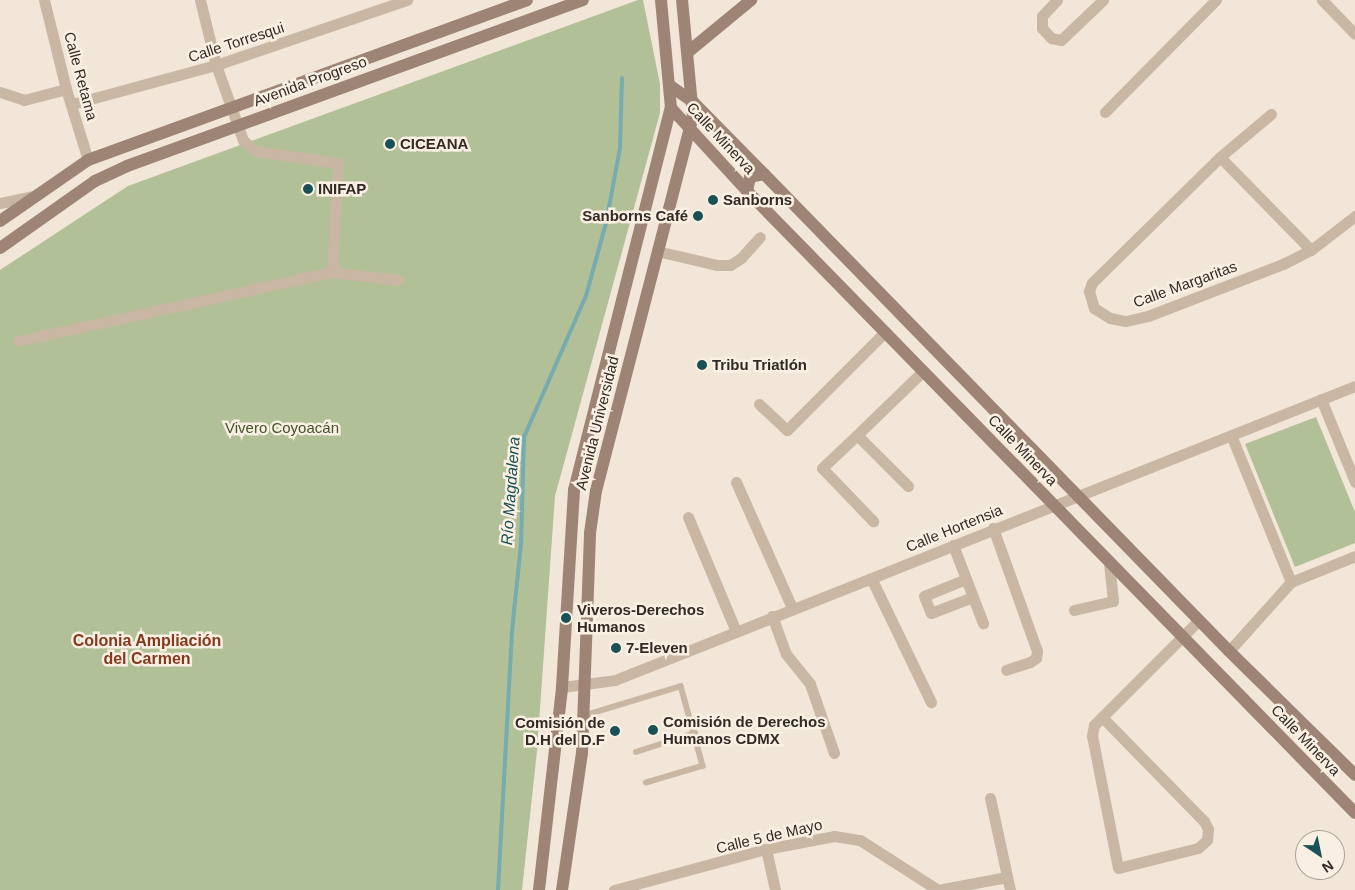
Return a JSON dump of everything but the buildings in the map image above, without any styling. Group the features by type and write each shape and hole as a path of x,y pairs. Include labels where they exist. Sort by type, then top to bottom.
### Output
{"street":[{"name":"Calle Retama","path":"44,0 66,89 88,160"},
{"path":"200,0 216,65 243,140 255,151 338,163 332,272"},
{"name":"Calle Torresqui","path":"72,104 216,65 407,0"},
{"name":"Avenida Progreso","path":"0,203 39,194 88,160 525,0"},
{"name":"Avenida Progreso","path":"0,248 96,181 127,166 583,0"},
{"name":"Avenida Universidad","path":"539,890 562,687 574,490 671,108 660,0"},
{"path":"688,52 751,0"},
{"path":"1057,0 1042,16 1042,28 1051,38 1061,40 1104,0"},
{"path":"1105,112 1216,0"},
{"path":"1322,0 1355,34"},
{"name":"Avenida Universidad","path":"562,890 582,753 590,533 596,492 657,251 690,130 693,102 685,3"},
{"path":"355,61 362,80"},
{"name":"Calle Minerva","path":"669,85 693,102 1229,651 1355,775"},
{"path":"0,92 24,100 66,89"},
{"name":"Calle Minerva","path":"671,108 747,191 1355,813"},
{"name":"Calle Margaritas","path":"1271,114 1220,157 1092,283 1089,291 1094,308 1110,318 1126,321 1148,316 1311,250 1355,216"},
{"path":"1220,157 1311,250"},
{"path":"747,191 750,176 764,174"},
{"path":"0,221 39,194 56,209"},
{"path":"657,251 717,266 730,265 760,237"},
{"path":"18,341 332,272 398,280"},
{"path":"760,404 787,430 884,332"},
{"path":"873,521 822,468 923,371"},
{"name":"Calle Hortensia","path":"562,687 585,686 615,680 1231,434 1323,404 1355,386"},
{"path":"1323,404 1355,482"},
{"path":"1231,434 1290,582"},
{"path":"857,435 908,486"},
{"path":"736,482 792,608"},
{"path":"688,517 736,631"},
{"path":"993,528 1037,651 1036,658 1030,662 1006,670"},
{"path":"953,545 983,623"},
{"path":"1229,651 1290,582 1355,556"},
{"path":"1074,610 1113,601 1109,562"},
{"path":"871,578 931,702"},
{"path":"966,579 924,596 931,614 972,597"},
{"path":"772,616 786,654 810,684 834,752"},
{"path":"1102,717 1204,820 1208,829 1208,840 1198,848 1118,868 1092,736 1094,725 1102,717 1182,638 1199,620"},
{"path":"990,798 1010,890"},
{"name":"Calle 5 de Mayo","path":"614,890 766,849 834,836 860,840 938,890 1007,877"},
{"path":"766,849 775,890"}],"lane":[{"path":"584,716 681,686 703,766 646,783"},
{"path":"636,752 695,733"}],"green space":[{"name":"Vivero Coyoacán","path":"638,0 643,0 660,84 660,113 555,496 537,751 522,890 0,890 0,270 128,186"},
{"path":"1316,417 1355,512 1355,543 1295,567 1245,444"}],"waterway":[{"name":"Río Magdalena","path":"498,890 512,631 521,544 524,437 586,296 606,223 620,148 622,78"}],"place":[{"name":"CICEANA","path":"390,144"},
{"name":"INIFAP","path":"308,189"},
{"name":"Sanborns","path":"713,200"},
{"name":"Sanborns Café","path":"698,216"},
{"name":"Tribu Triatlón","path":"702,365"},
{"name":"Viveros-Derechos Humanos","path":"566,618"},
{"name":"7-Eleven","path":"616,648"},
{"name":"Comisión de Derechos Humanos CDMX","path":"653,730"},
{"name":"Comisión de D.H del D.F","path":"615,731"}],"district":[{"name":"Colonia Ampliación del Carmen","path":"147,650"}]}
